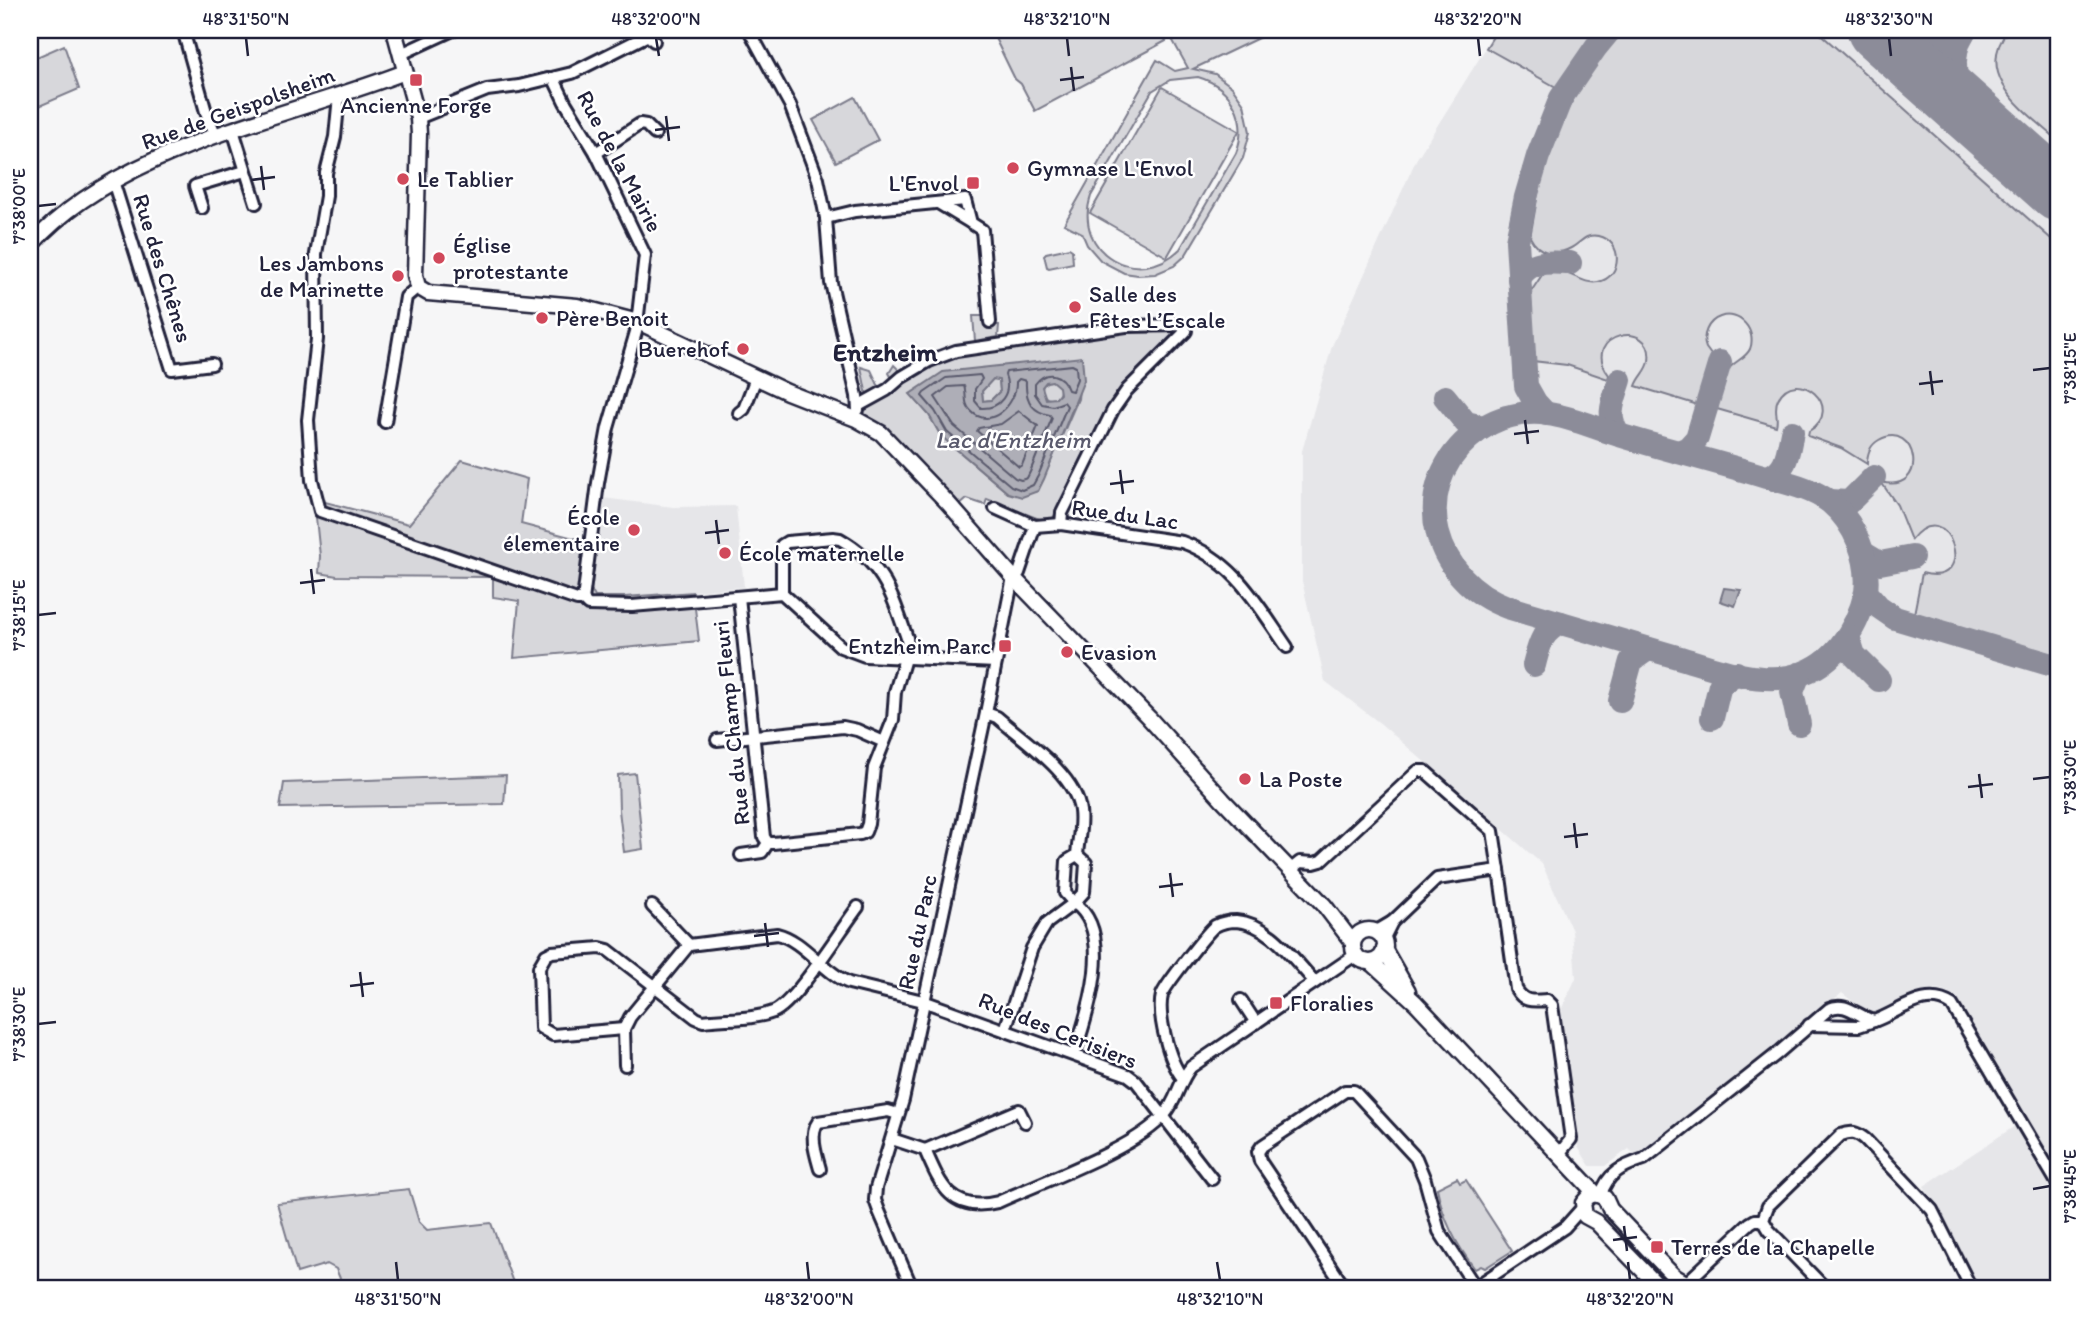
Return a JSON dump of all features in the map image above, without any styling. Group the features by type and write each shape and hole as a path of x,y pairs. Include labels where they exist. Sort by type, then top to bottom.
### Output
{"main road":[{"path":"394,30 418,118 415,275 418,286 428,293 474,294 577,306 638,322 757,378 857,412 912,464 1013,577 1324,905 1362,961 1371,962 1380,958 1376,938"},
{"name":"Rue de Geispolsheim","path":"30,246 62,215 113,181 216,136 405,72"},
{"path":"1324,905 1376,938 1416,1003"},
{"path":"1354,949 1359,934 1376,938"},
{"path":"1371,962 1416,1003 1558,1155 1608,1201 1610,1209 1684,1283"},
{"path":"1558,1155 1587,1213 1662,1288 1669,1281 1684,1283"},
{"path":"1587,1213 1588,1196 1599,1195"},
{"path":"1587,1213 1604,1220 1610,1209"}],"street":[{"path":"183,30 206,112 216,136"},
{"path":"401,54 439,33 453,30"},
{"path":"749,30 790,105 818,179 826,218 831,283 857,412 929,360 956,351 1126,326 1181,325 1186,331 1127,390 1113,410 1062,513 1061,524"},
{"path":"554,79 572,73 648,35 654,41"},
{"name":"Rue de la Mairie","path":"418,118 487,90 554,79 597,153 645,255 638,322 608,428 583,600"},
{"path":"339,96 340,109 326,173 326,197 316,254 317,339 309,405 309,447 320,511 583,600 588,605 632,606 782,593"},
{"path":"597,153 640,124 646,125 655,134"},
{"path":"233,130 256,203"},
{"path":"202,208 195,186 245,171"},
{"name":"Rue des Chênes","path":"113,181 172,369 212,364"},
{"path":"826,218 855,211 965,200 971,223"},
{"path":"939,203 982,230 990,322"},
{"path":"385,422 406,297 418,286"},
{"path":"739,413 744,409 757,378"},
{"name":"Rue du Lac","path":"995,508 1035,526 1061,524 1182,542 1200,549 1227,567 1287,647"},
{"path":"1013,577 1019,573 1035,526"},
{"path":"906,656 907,638 888,584 880,572 841,539 787,542 782,545 782,593 841,647 864,656 996,662"},
{"name":"Rue du Parc","path":"912,1288 875,1200 876,1188 898,1114 1013,577"},
{"name":"Rue du Champ Fleuri","path":"739,597 764,838 768,843"},
{"name":"Rue du Champ Fleuri","path":"741,855 762,852 768,843 865,832 874,768 894,720 895,692 906,656"},
{"path":"986,713 997,717 1063,775 1075,794 1080,810 1077,855"},
{"path":"717,740 843,727 884,742"},
{"path":"1290,870 1300,862 1321,861 1418,771 1425,771 1493,831 1516,989 1526,1000 1547,1000 1552,1005 1571,1139 1558,1155"},
{"path":"1005,1030 1032,948 1047,923 1084,892 1086,863 1077,855"},
{"path":"1074,1055 1091,1002 1096,960 1084,910 1065,893 1067,861 1077,855"},
{"path":"1376,938 1437,879 1499,870"},
{"path":"625,1065 624,1029 689,945 652,906"},
{"path":"624,1029 553,1035 547,1033 540,1024 539,967 542,959 552,952 600,948 612,952 703,1021 764,1014 776,1011 786,1004 858,907"},
{"path":"1182,1077 1171,1059 1161,1007 1162,993 1213,927 1234,921 1266,933 1315,982"},
{"name":"Rue des Cerisiers","path":"689,945 777,934 788,937 839,979 923,1001 1128,1075 1136,1081 1212,1179"},
{"path":"925,1150 940,1184 953,1198 970,1205 983,1206 998,1202 1118,1148 1164,1116 1171,1106 1182,1077 1191,1067 1315,982 1354,949"},
{"path":"1809,1025 1859,1026 1924,998 1940,997 1952,1005 2059,1185"},
{"path":"1241,1000 1256,1023"},
{"path":"1599,1195 1610,1176 1624,1166 1644,1159 1837,1005 1845,1006 1863,1018 1874,1021"},
{"path":"1345,1288 1260,1161 1258,1152 1262,1146 1345,1091 1354,1091 1416,1158 1425,1180 1438,1231 1475,1288 1587,1213"},
{"path":"892,1139 925,1150 1019,1110 1025,1122"},
{"path":"820,1169 814,1136 814,1127 818,1122 888,1111 898,1114"},
{"path":"1763,1220 1768,1206 1841,1135 1856,1132 1932,1210 1971,1288"},
{"path":"1684,1283 1750,1223 1763,1220"},
{"path":"1763,1220 1769,1230 1825,1288"}],"shaded area":[{"path":"991,30 1160,30 1166,41 1035,111 1021,84 1015,79"},
{"path":"1167,30 1275,30 1193,69 1215,74 1232,87 1244,104 1250,132 1243,158 1185,256 1174,266 1155,274 1124,273 1101,261 1087,245 1082,233 1064,224 1157,60 1175,71 1188,68","holes":["1198,77 1220,88 1235,106 1240,128 1236,153 1180,249 1163,261 1146,266 1128,265 1113,259 1100,249 1091,234 1088,216 1091,196 1152,91 1170,80"]},
{"path":"1497,30 2059,30 2059,1174 1953,995 1936,989 1876,1014 1867,1013 1842,993 1638,1158 1629,1149 1605,1166 1590,1166 1578,1147 1561,1010 1576,978 1572,931 1542,864 1381,724 1325,681 1302,581 1302,451 1332,346 1416,160"},
{"path":"1497,30 1596,30 1556,87 1486,48"},
{"path":"1621,30 1816,30 2059,246 2059,656 1914,614 1922,573 1940,574 1950,568 1954,557 1952,544 1946,534 1937,527 1925,528 1911,540 1897,505 1881,482 1897,483 1907,478 1912,469 1910,447 1902,439 1892,436 1873,444 1867,464 1841,448 1808,436 1809,431 1819,422 1823,411 1821,402 1814,393 1796,386 1786,389 1778,399 1776,426 1717,409 1727,372 1745,356 1752,342 1749,329 1740,319 1720,317 1712,322 1707,330 1704,339 1712,362 1698,405 1636,386 1648,365 1648,347 1641,339 1631,335 1610,341 1603,349 1602,361 1609,375 1608,379 1567,365 1533,361 1529,301 1530,293 1542,275 1557,271 1584,281 1598,282 1606,279 1616,267 1616,251 1607,239 1599,236 1587,237 1565,251 1553,253 1537,247 1530,237 1541,178 1554,139 1584,80"},
{"path":"2008,30 2059,30 2059,141 2019,106 2000,78 1996,63 1999,47"},
{"path":"64,45 79,89 30,110 30,60"},
{"path":"1162,87 1239,131 1167,257 1090,213"},
{"path":"855,97 878,140 836,162 813,120"},
{"path":"1069,248 1072,250 1073,263 1047,267 1044,255 1046,253"},
{"path":"973,316 987,316 988,325 999,325 998,337 975,341"},
{"path":"1126,330 1180,332 1110,403 1076,479 1053,518 1042,520 987,499 985,505 967,499 957,508 861,416 861,402 867,396 861,367 871,370 880,389 893,380 889,373 894,365 903,374 944,357","holes":["1082,357 1078,399 1038,491 1008,493 941,436 929,415 911,394"]},
{"path":"993,379 999,380 1000,391 991,400 983,401 982,391"},
{"path":"1047,381 1055,381 1060,390 1058,397 1047,399 1042,394 1042,386"},
{"path":"462,460 527,479 521,524 596,544 590,588 595,597 693,592 699,641 514,658 519,601 493,597 493,577 337,576 319,573 320,556 314,499 409,524"},
{"path":"603,498 673,507 736,506 744,587 595,597 590,588"},
{"path":"635,773 643,849 624,852 618,775"},
{"path":"506,775 504,804 280,808 284,783"},
{"path":"2015,1126 2059,1198 2059,1288 1971,1288 1956,1248 1924,1186"},
{"path":"1457,1178 1460,1183 1466,1180 1512,1251 1485,1268 1481,1266 1475,1269 1456,1241 1443,1211 1437,1188"},
{"path":"409,1189 419,1222 427,1230 491,1223 515,1288 344,1288 336,1269 327,1264 297,1273 277,1203"}],"water":[{"name":"Lac d'Entzheim","path":"1082,357 1084,380 1038,491 1022,497 1008,493 941,436 929,415 910,394 943,372","holes":["993,379 999,380 1000,391 991,400 983,401 982,391","1052,381 1059,387 1060,394 1056,398 1046,399 1042,387 1046,382"]},
{"path":"1724,588 1741,590 1735,606 1720,601"}],"taxiway":[{"path":"1546,414 1526,386 1517,241 1538,156 1561,98 1610,30"},
{"path":"1877,30 1918,42 1939,40 1960,30"},
{"path":"1965,30 1956,51 1956,73 1962,95 1973,115"},
{"path":"1519,279 1535,265 1570,263"},
{"path":"1679,452 1688,448 1697,438 1720,362"},
{"path":"1619,435 1612,422 1612,415 1613,401 1620,380"},
{"path":"1445,397 1466,423 1483,427"},
{"path":"1866,592 1849,634 1840,646 1817,666 1788,677 1760,678 1732,673 1507,607 1482,594 1462,577 1447,556 1438,533 1435,508 1439,484 1450,460 1474,434 1499,419 1534,413 1566,418 1791,484 1823,497 1847,520 1863,555 1866,592 1879,607 1895,618 2059,667"},
{"path":"1768,477 1780,470 1788,452 1792,432"},
{"path":"1829,501 1849,502 1874,477"},
{"path":"1863,553 1880,563 1912,557"},
{"path":"1534,665 1539,645 1545,635 1561,623"},
{"path":"1848,636 1854,655 1879,680"},
{"path":"1620,701 1631,661 1648,649"},
{"path":"1712,718 1720,685 1736,673"},
{"path":"1799,674 1792,692 1799,724"}],"runway":[{"path":"1877,30 2059,192"}],"place":[{"name":"Ancienne Forge","path":"416,80"},
{"name":"Gymnase L'Envol","path":"1013,168"},
{"name":"Le Tablier","path":"403,179"},
{"name":"L'Envol","path":"973,183"},
{"name":"Église protestante","path":"439,258"},
{"name":"Les Jambons de Marinette","path":"398,276"},
{"name":"Salle des Fêtes L’Escale","path":"1075,307"},
{"name":"Père Benoit","path":"542,318"},
{"name":"Buerehof","path":"743,349"},
{"name":"École élementaire","path":"634,530"},
{"name":"École maternelle","path":"725,553"},
{"name":"Entzheim Parc","path":"1005,646"},
{"name":"Evasion","path":"1067,652"},
{"name":"La Poste","path":"1245,779"},
{"name":"Floralies","path":"1276,1003"},
{"name":"Terres de la Chapelle","path":"1657,1247"}],"district":[{"name":"Entzheim","path":"885,352"}]}
